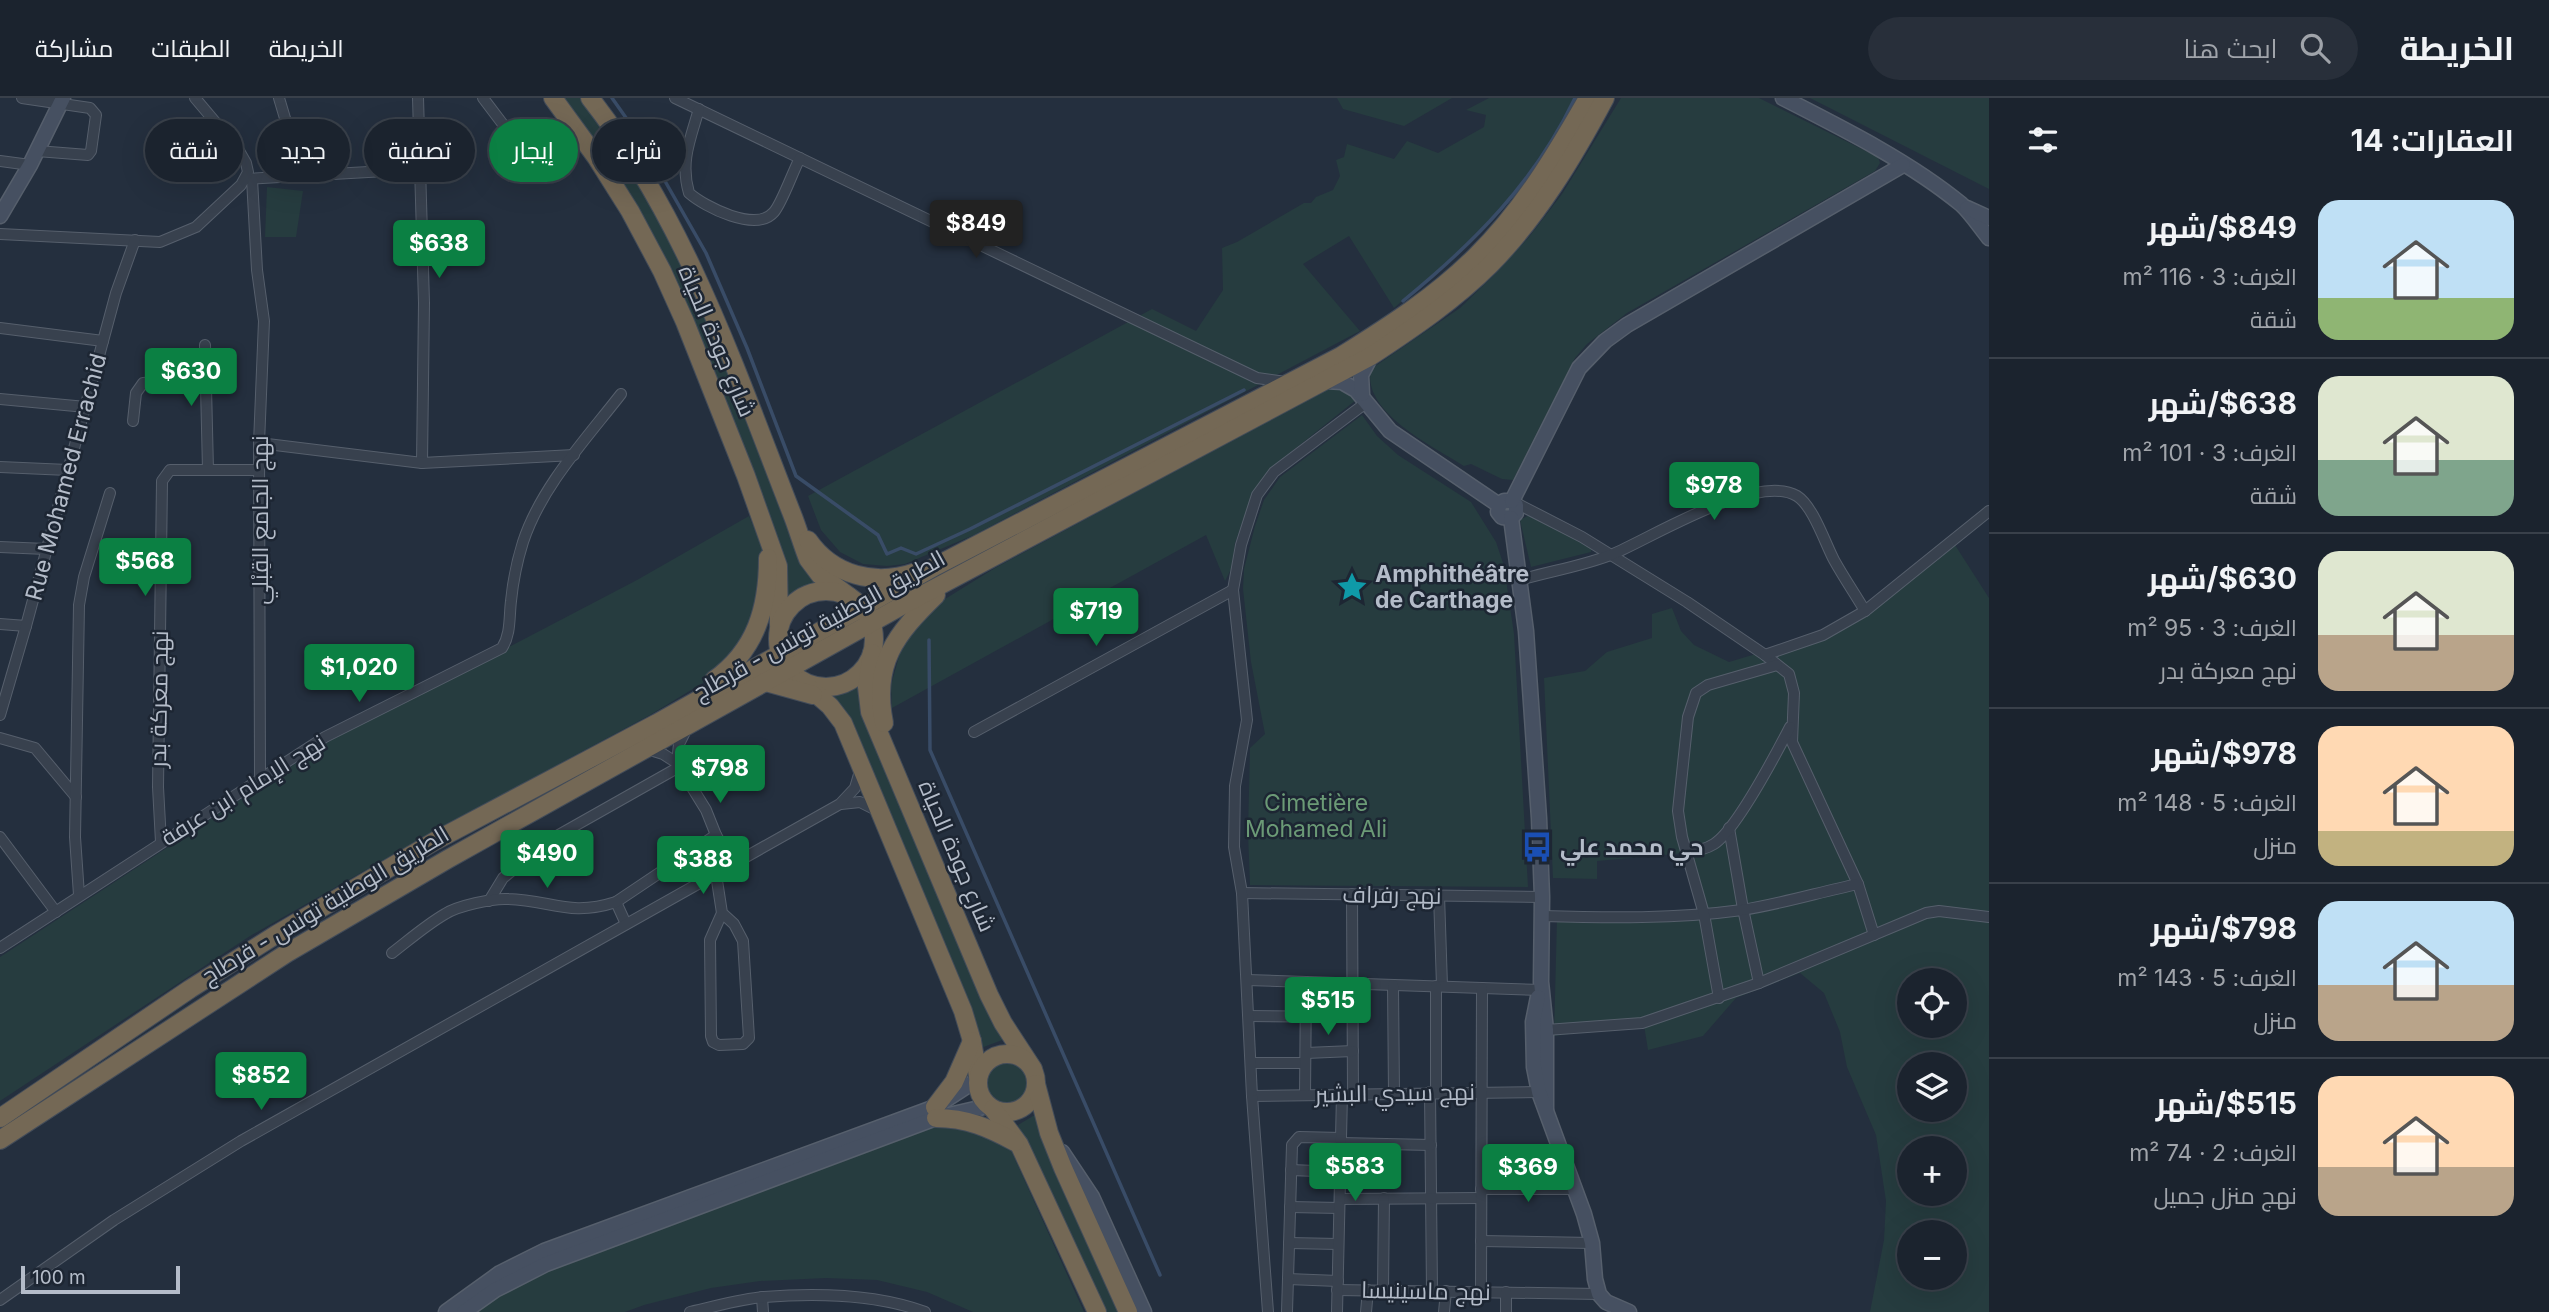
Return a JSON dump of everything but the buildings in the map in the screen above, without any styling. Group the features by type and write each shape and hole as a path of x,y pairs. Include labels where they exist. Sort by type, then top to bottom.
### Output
{"highway":[{"name":"شارع جودة الحياة","path":"553,98 596,157 630,211 662,271 706,373 779,566 777,639 789,668"},
{"name":"شارع جودة الحياة","path":"590,98 628,151 688,257 798,527 801,542 814,568 861,609 874,638 867,687 870,712 989,995 1034,1076 1049,1133 1128,1312"},
{"name":"الطريق الوطنية تونس - قرطاج","path":"0,1140 286,953 789,668 861,609 936,566 1341,356 1409,312 1476,256 1541,176 1588,98"},
{"name":"الطريق الوطنية تونس - قرطاج","path":"861,609 952,580 1326,381 1418,325 1489,265 1553,188 1605,98"},
{"path":"1595,118 1614,98"},
{"path":"798,527 824,559 857,576 894,578 936,566"},
{"path":"657,723 727,671 741,656 762,615 768,590 768,537"},
{"path":"892,768 880,703 884,664 903,628 952,580"},
{"path":"779,625 785,613 803,597 826,591 861,609"},
{"path":"789,668 814,687 829,688 843,684 861,672 872,653"},
{"path":"789,668 843,723 963,1011 972,1041 978,1089 1019,1144 1097,1312"},
{"name":"الطريق الوطنية تونس - قرطاج","path":"0,1118 276,934 435,841 657,723 789,668"},
{"path":"766,682 820,697"},
{"path":"972,1041 954,1082 936,1112 979,1124 1019,1144"},
{"path":"978,1078 987,1061 1003,1054 1020,1057 1034,1076 1031,1100 1018,1110 1009,1112 991,1107"}],"street":[{"path":"22,98 62,101 93,111 96,119 92,151 88,155 37,151"},
{"name":"نهج الجامع القِبْلي","path":"195,98 238,149 246,163 264,321 259,443 260,778"},
{"path":"279,98 285,119"},
{"path":"418,98 419,119"},
{"path":"482,98 498,119"},
{"path":"675,98 1257,378 1287,382"},
{"path":"1783,98 1903,165 1962,206 1989,218"},
{"path":"0,216 30,165 62,101"},
{"path":"699,109 684,160 685,178 689,193 725,214 756,219 774,212 800,158"},
{"path":"0,161 30,165"},
{"path":"1546,1109 1546,1030 1541,987 1542,897 1527,644 1511,518 1500,515 1579,368 1605,341 1627,325 1903,165"},
{"path":"0,234 160,242 196,227 249,179 257,179"},
{"path":"421,182 424,303 422,463"},
{"path":"1962,206 1989,238"},
{"name":"Rue Mohamed Errachid","path":"0,715 116,293 135,240"},
{"path":"0,328 103,341"},
{"path":"205,345 208,470"},
{"path":"1364,398 1361,374 1371,356"},
{"path":"133,421 136,393 143,383 206,378"},
{"path":"1326,381 1345,384 1364,398 1390,431 1508,503 1582,537 1687,602 1765,655 1788,674 1793,685 1792,742 1858,884 1874,934"},
{"name":"نهج الإمام ابن عرفة","path":"0,948 325,737 502,648 508,636 512,592 523,541 552,485 621,394"},
{"path":"1268,1312 1252,1096 1242,893 1234,847 1235,786 1247,720 1233,590 1241,545 1257,495 1274,472 1364,398"},
{"path":"0,399 86,407"},
{"path":"259,443 422,463 574,455"},
{"path":"0,467 68,470"},
{"name":"نهج معركة بدر","path":"161,842 158,787 162,481 170,470 259,470"},
{"path":"1520,580 1610,555 1704,509 1730,500 1763,491 1789,492 1799,497 1807,506 1836,563 1865,611"},
{"path":"79,895 75,837 79,605 87,567 110,493"},
{"path":"1765,655 1823,635 1865,611 1989,511"},
{"path":"0,547 47,549"},
{"path":"974,732 1233,590"},
{"path":"0,624 26,626"},
{"path":"1719,998 1704,914 1680,825 1678,798 1688,717 1696,693 1721,679 1777,665"},
{"path":"1688,852 1717,842 1729,828 1792,723"},
{"path":"678,765 679,744 690,724"},
{"path":"0,738 36,748 76,797"},
{"path":"646,749 663,754 678,765 706,810 733,865"},
{"path":"489,901 503,878 548,841 678,765"},
{"path":"0,1300 114,1220 241,1140 841,804 855,788 861,767"},
{"path":"841,804 860,802 880,813"},
{"path":"1729,828 1759,983"},
{"path":"392,953 447,912 489,901 507,899 566,909 598,908 616,902 716,835"},
{"path":"0,837 56,912"},
{"path":"716,874 722,913 710,940 711,1036 713,1042 719,1045 743,1044 749,1038 743,941 734,924 722,913"},
{"path":"1542,916 1615,919 1704,914 1743,909 1858,884"},
{"name":"نهج رفراف","path":"1242,893 1542,897"},
{"path":"1337,1312 1341,1141 1353,1051 1352,894"},
{"path":"1433,1291 1431,1145 1439,986 1439,895"},
{"path":"616,902 626,924"},
{"path":"1546,1030 1642,1023 1759,983 1914,917 1939,911 1989,917"},
{"path":"1247,980 1482,988 1541,987"},
{"path":"1305,1095 1306,982"},
{"path":"1393,985 1394,1093"},
{"path":"1541,987 1532,1022 1534,1067 1539,1092 1592,1243 1595,1279 1604,1303 1629,1312"},
{"path":"1481,1292 1482,988"},
{"path":"1249,1016 1353,1017"},
{"path":"1251,1063 1353,1051"},
{"path":"464,1312 495,1290 546,1264 936,1112 978,1078"},
{"name":"نهج سيدي البشير","path":"1252,1096 1539,1092"},
{"path":"446,1312 500,1273 544,1251 936,1112 991,1107"},
{"path":"1049,1133 1091,1197 1144,1312"},
{"path":"1287,1312 1292,1145 1299,1137 1431,1145"},
{"path":"1291,1170 1340,1172"},
{"path":"1290,1207 1384,1198 1431,1198 1575,1189"},
{"path":"1383,1290 1384,1198"},
{"path":"1481,1241 1592,1243"},
{"path":"1289,1243 1338,1244"},
{"name":"نهج ماسينيسا","path":"1288,1279 1368,1290 1506,1292 1604,1303"},
{"path":"1366,1312 1368,1290"},
{"path":"1444,1312 1446,1291"},
{"path":"1506,1292 1506,1312"},
{"path":"690,1312 762,1297 812,1296 858,1298 925,1312"},
{"path":"762,1297 762,1312"}],"green space":[{"path":"561,98 582,98 596,119 592,119 592,151 578,127 578,119 573,119"},
{"path":"1337,98 1452,98 1404,126 1343,109"},
{"path":"1489,98 1574,98 1537,160 1496,213 1448,261 1394,308 1349,236 1303,264 1360,331 974,535 905,564 863,564 840,552 821,530 808,496 1152,309 1196,331 1223,290 1222,248 1333,190 1340,176 1336,160 1344,157 1347,144 1394,159 1407,141 1438,153 1484,127 1486,115 1466,110"},
{"path":"1621,98 1759,98 1878,157 1880,163 1875,171 1627,313 1587,344 1575,358 1513,480 1502,479 1471,464 1464,466 1419,438 1388,414 1377,400 1371,385 1371,369 1460,308 1496,273 1529,237 1562,194"},
{"path":"1810,98 1989,98 1989,189"},
{"path":"610,182 637,182 705,313 797,554 817,585 787,599 783,561 691,320"},
{"path":"267,187 303,191 296,237 265,237"},
{"path":"1331,387 1346,390 1356,400 1271,468 1253,493 1235,543 1232,567 1225,581 1206,535 892,708 891,685 902,646 915,623 937,604 995,568"},
{"name":"Cimetière Mohamed Ali","path":"1362,415 1377,436 1398,455 1471,502 1496,542 1504,566 1514,634 1528,887 1250,885 1250,748 1265,734 1251,662 1243,589 1244,569 1264,500 1280,477"},
{"path":"1529,515 1539,517 1592,544 1591,552 1531,567 1520,520"},
{"path":"749,516 765,553 752,636 724,670 650,715 429,834 250,936 0,1101 0,957 333,739 637,580"},
{"path":"1955,545 1989,598 1989,1312 1870,1312 1884,1240 1886,1201 1876,1135 1847,1067 1840,1032 1824,993 1800,973 1736,998 1703,1036 1648,1050 1644,1025 1554,1036 1557,918 1700,915 1685,853 1597,861 1597,879 1553,878 1544,678 1585,671 1607,652 1652,638 1652,614 1672,608 1681,631 1694,645 1729,662 1802,640 1830,628 1934,563"},
{"path":"862,683 1005,1039 981,1048 977,1025 876,785 831,696"},
{"path":"1007,1059 1023,1066 1030,1082 1023,1098 1007,1105 991,1098 984,1082 991,1066"},
{"path":"1038,1113 1124,1312 1105,1312 1018,1125"},
{"path":"945,1125 974,1129 1010,1148 1084,1312 973,1312 927,1292 877,1280 826,1278 760,1281 711,1288 625,1312 468,1312 506,1286 914,1131"}],"waterway":[{"path":"612,98 641,139 706,253 747,348 796,476 878,535 887,554 901,548 916,554 1244,390"},
{"path":"1403,301 1454,257 1501,209 1541,157 1575,98"},
{"path":"929,640 930,750 1160,1275"}],"place":[{"name":"Amphithéâtre de Carthage","path":"1352,587"},
{"name":"حي محمد علي","path":"1537,847"}]}
